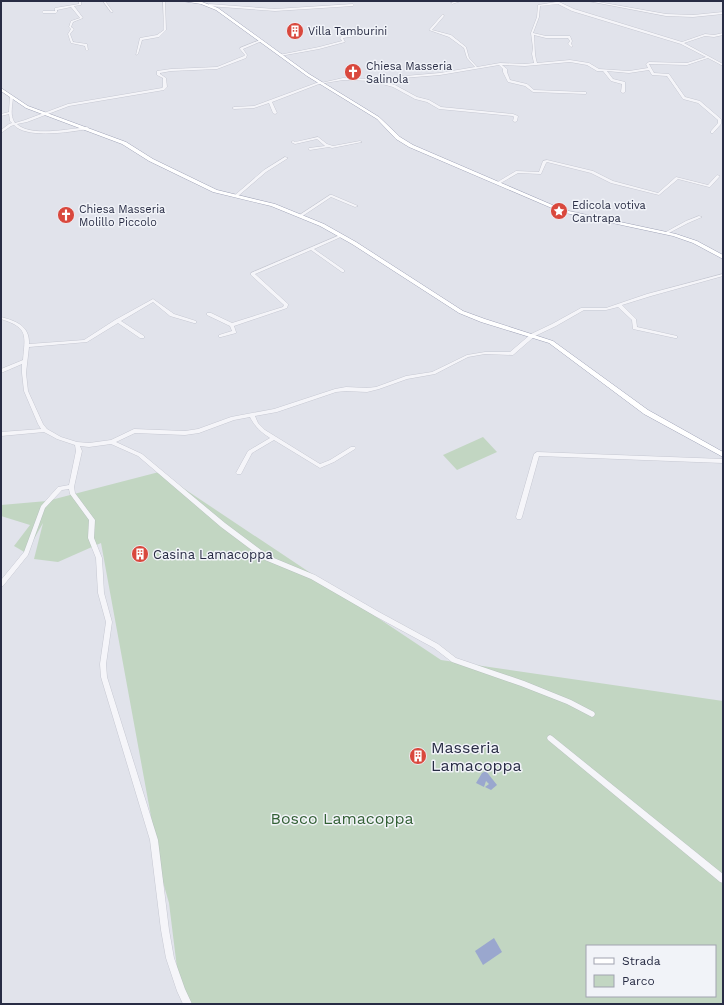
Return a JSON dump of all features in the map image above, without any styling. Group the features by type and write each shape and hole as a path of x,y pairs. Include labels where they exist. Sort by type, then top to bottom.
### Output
{"main road":[{"path":"184,1 209,5 217,9 320,83 378,118 404,142 563,211 666,233 695,242 723,258"},
{"path":"1,89 11,96 14,102 124,143 151,160 215,191 273,205 341,236 461,312 475,319 533,335 560,348 646,412 723,455"}],"street":[{"path":"43,12 57,12 55,9 80,4 80,1"},
{"path":"104,1 112,11"},
{"path":"137,54 141,39 158,36 165,30 164,1"},
{"path":"452,3 458,3 460,1"},
{"path":"589,1 666,16 693,16 723,13"},
{"path":"536,64 533,54 534,48 532,34 538,17 539,5 556,2 573,10 682,43 723,65"},
{"path":"209,5 274,10 353,5"},
{"path":"72,6 82,18 72,22 70,26 73,29 69,34 71,42 86,45 87,50"},
{"path":"443,15 430,30 450,36 465,48 468,58 476,68"},
{"path":"280,55 344,41 341,38 342,37 379,31"},
{"path":"532,34 546,37 569,37 571,41 569,44 572,46"},
{"path":"682,43 705,35 716,36 723,34"},
{"path":"1,132 7,126 26,121 72,104 163,89 165,87 164,78 158,74 158,72 220,67 245,57 246,55 241,49 261,41"},
{"path":"708,57 687,64 647,64 653,74 668,75 684,98 699,102 720,120 720,123 712,132"},
{"path":"234,108 254,107 320,83 343,79 370,80 440,74 500,64 536,64 570,61 588,64 596,69 604,70 629,72 650,69"},
{"path":"500,64 505,69 509,81 526,85 533,91 585,93"},
{"path":"604,70 612,80 624,83 623,92"},
{"path":"370,80 394,86 416,98 428,101 440,108 514,115 516,116 515,121"},
{"path":"270,101 275,113"},
{"path":"14,102 10,113 14,124 30,131 42,133 87,128"},
{"path":"1,115 10,113"},
{"path":"69,130 94,131"},
{"path":"292,142 295,143 319,138 326,145 332,146"},
{"path":"310,149 360,142"},
{"path":"332,146 332,152"},
{"path":"236,196 265,171 286,158"},
{"path":"498,182 517,172 540,173 544,162 547,161 592,172 612,182 659,194 677,178 709,186 718,176"},
{"path":"300,216 331,196 356,206"},
{"path":"666,233 700,217"},
{"path":"209,314 232,325 287,307 252,274 312,250 341,236"},
{"path":"312,250 343,271"},
{"path":"1,318 15,323 22,327 26,332 26,391 45,430 58,438 77,444 93,445 112,442 134,431 185,433 209,428 237,417 275,411 335,391 346,389 367,390 406,378 433,373 467,356 485,353 510,354 533,335 582,309 606,309 723,275"},
{"path":"26,346 85,341 153,300 172,315 194,322"},
{"path":"619,305 634,320 635,328 675,337"},
{"path":"117,321 142,337"},
{"path":"221,336 234,332 232,325"},
{"path":"1,371 25,361"},
{"path":"252,415 256,424 273,438 320,466 332,461 353,448"},
{"path":"1,434 45,430"},
{"path":"239,473 250,452 273,438"},
{"path":"112,442 140,455 223,525 267,558 313,577 383,618 436,646 454,660 522,683 569,702 592,714"},
{"path":"77,444 79,451 71,487 72,493 92,520 91,538 99,558 101,593 108,622 103,664 104,677 154,840 170,958 181,990 188,1004"},
{"path":"519,517 537,454 723,461"},
{"path":"1,584 26,553 47,501 60,488 71,487"},
{"path":"550,738 723,879"}],"green space":[{"path":"483,437 497,452 457,470 443,455"},
{"name":"Bosco Lamacoppa","path":"159,472 441,660 723,701 723,1004 190,1004 179,984 169,903 163,882 101,543 58,562 34,559 43,523 26,553 14,546 30,525 1,516 1,505 47,501"}],"water":[{"path":"486,771 497,785 491,790 485,787 489,784 486,781 484,787 476,783 482,773"},
{"path":"494,938 502,952 483,965 475,951"}],"place":[{"name":"Villa Tamburini","path":"295,31"},
{"name":"Chiesa Masseria Salinola","path":"353,72"},
{"name":"Edicola votiva Cantrapa","path":"559,211"},
{"name":"Chiesa Masseria Molillo Piccolo","path":"66,215"},
{"name":"Casina Lamacoppa","path":"140,554"},
{"name":"Masseria Lamacoppa","path":"418,756"}]}
